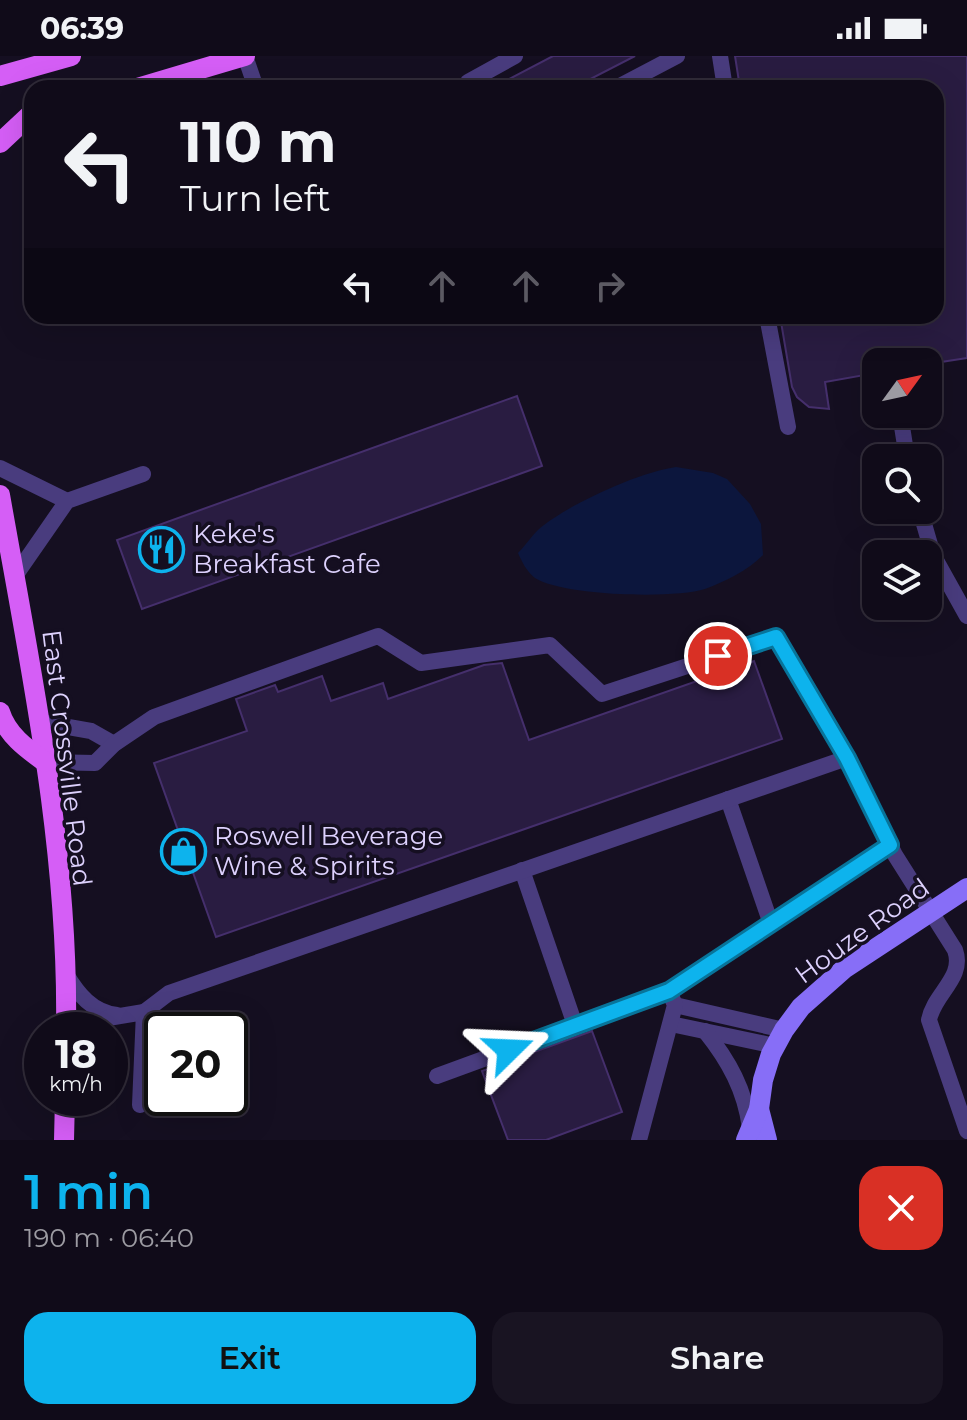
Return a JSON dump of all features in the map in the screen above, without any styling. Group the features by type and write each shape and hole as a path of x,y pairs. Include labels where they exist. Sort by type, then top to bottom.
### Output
{"main road":[{"path":"21,56 50,62"},
{"path":"0,76 71,56"},
{"path":"164,80 245,56"},
{"path":"0,118 24,114"},
{"path":"0,143 24,120"},
{"name":"East Crossville Road","path":"0,495 40,722 55,834 66,1012"},
{"path":"0,712 21,744 45,762"},
{"path":"64,1140 65,1116"}],"street":[{"name":"Houze Road","path":"755,1129 763,1080 780,1038 819,989 884,941 967,888"}],"lane":[{"path":"245,56 253,80"},
{"path":"472,80 515,56"},
{"path":"631,80 677,56"},
{"path":"720,56 724,80"},
{"path":"769,324 788,427"},
{"path":"0,468 67,501"},
{"path":"15,576 67,501 143,474"},
{"path":"924,524 933,555 967,616"},
{"path":"45,762 95,763 114,744 154,717 378,636 421,663 550,645 602,694 776,637 847,758 890,845 959,961 957,971 931,1009 929,1020 967,1131"},
{"path":"40,722 91,731 114,744"},
{"path":"128,1014 144,1012 169,993 847,758"},
{"path":"728,799 771,924"},
{"path":"437,1076 575,1025 672,998 771,924 890,845"},
{"path":"522,870 575,1025"},
{"path":"65,973 85,1000 105,1012"},
{"path":"672,998 780,1038"},
{"path":"639,1140 671,1024 672,998"},
{"path":"140,1105 144,1012"},
{"path":"671,1024 705,1031 780,1038"},
{"path":"705,1031 726,1057 755,1129"}],"water":[{"path":"676,467 713,473 727,479 750,504 761,524 763,555 757,561 705,589 645,595 569,589 535,578 527,570 518,553 537,531 557,516 626,481"}],"building":[{"path":"553,56 635,56 588,80 507,80"},
{"path":"735,56 967,56 967,358 942,362 942,348 862,348 862,375 825,382 829,409 809,407 797,397 792,387 781,324 944,324 944,80 739,80"},
{"path":"517,396 542,466 142,609 117,540"},
{"path":"754,661 782,739 216,937 154,763 247,731 236,699 275,685 278,692 322,676 331,701 383,683 388,699 484,665 502,663 529,740"},
{"path":"592,1031 622,1112 546,1140 508,1140 482,1071"}],"place":[{"name":"Keke's Breakfast Cafe","path":"162,549"},
{"name":"Roswell Beverage Wine & Spirits","path":"183,851"}],"route":[{"path":"509,1050 669,991 890,845 847,758 776,637 718,656"}]}
